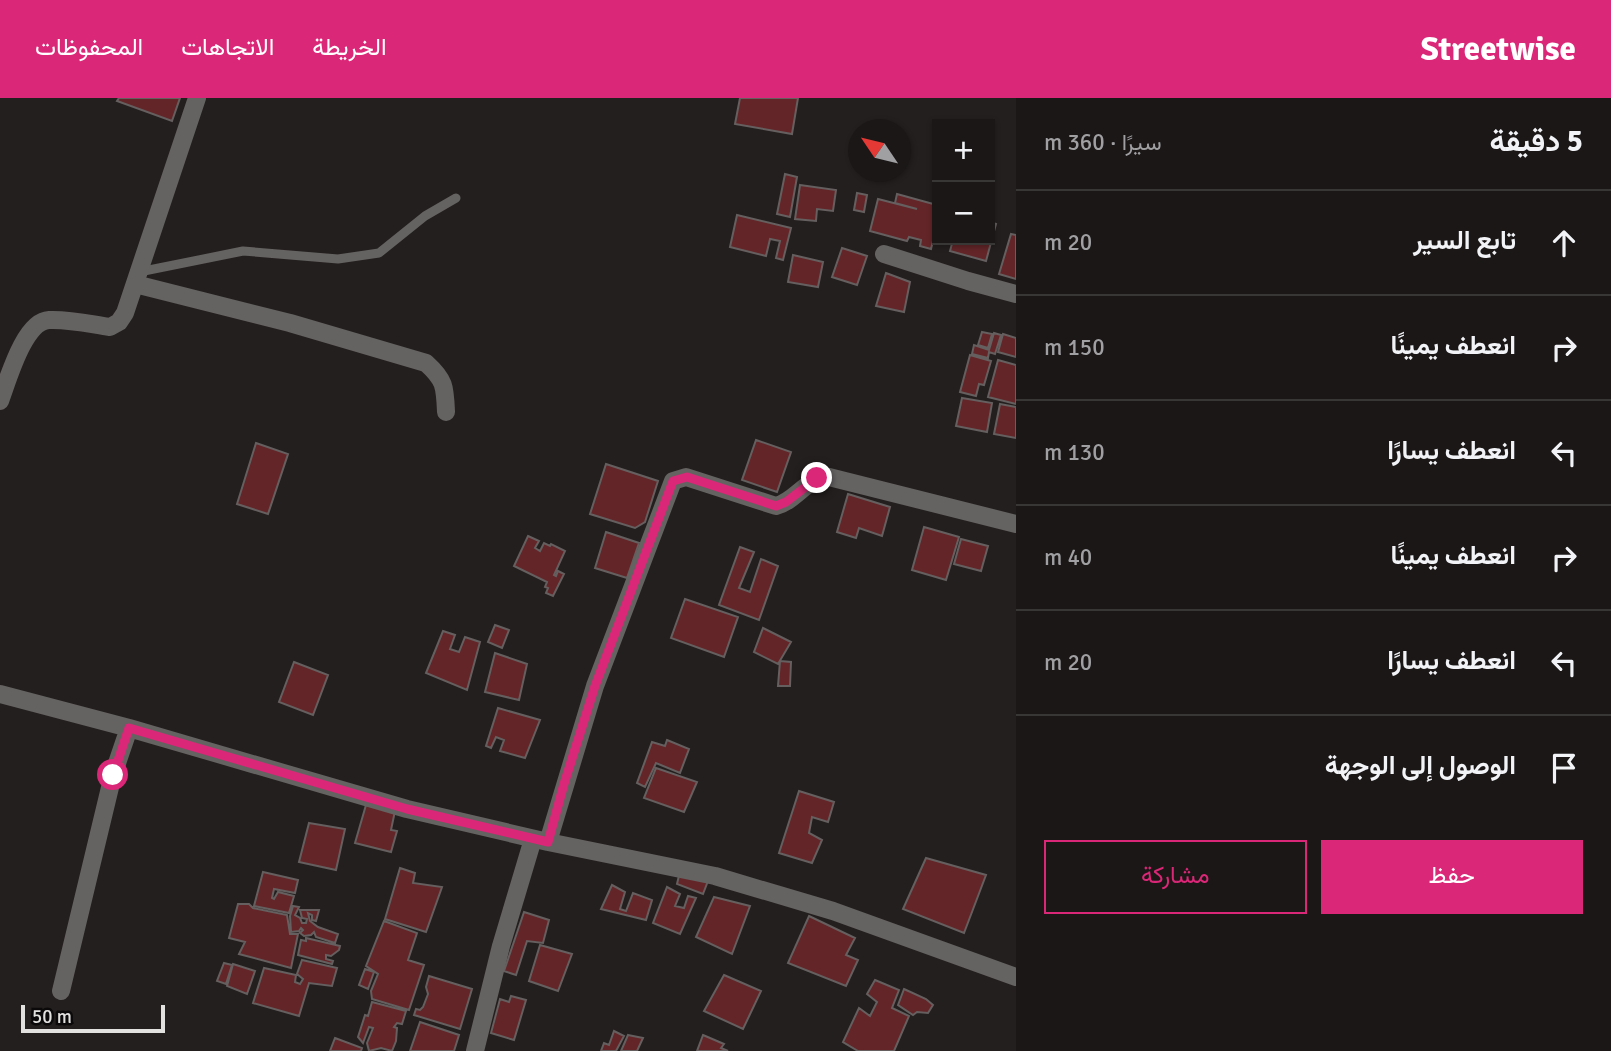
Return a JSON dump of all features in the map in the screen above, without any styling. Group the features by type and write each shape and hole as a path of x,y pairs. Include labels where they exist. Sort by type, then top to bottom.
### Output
{"street":[{"path":"0,401 24,341 34,326 47,320 110,327 119,322 125,313 197,98"},
{"path":"884,254 1016,294"},
{"path":"137,278 426,363 438,373 444,384 446,412"},
{"path":"475,1051 501,946 564,784 595,686 673,481 687,477 776,506 786,502 817,478 829,477 1016,524"},
{"path":"0,694 129,728 407,809 540,841 715,876 833,911 1016,977"},
{"path":"61,991 113,775 129,728"}],"lane":[{"path":"137,278 243,251 338,259 379,253 425,216 456,198"}],"building":[{"path":"119,98 180,98 172,121 117,101"},
{"path":"740,98 798,98 792,134 735,124"},
{"path":"785,174 797,177 790,217 777,214"},
{"path":"800,185 836,190 833,211 817,209 816,221 795,219"},
{"path":"857,193 867,195 864,212 854,210"},
{"path":"897,194 932,204 931,249 920,246 921,240 909,237 907,241 870,231 878,199 917,209 895,203"},
{"path":"737,215 791,228 783,260 776,258 780,241 770,239 766,256 730,247"},
{"path":"1011,234 1016,235 1016,279 999,274"},
{"path":"952,245 990,245 986,261 950,251"},
{"path":"842,248 867,256 857,285 832,277"},
{"path":"793,255 823,262 818,287 788,282"},
{"path":"886,273 910,282 904,312 876,306"},
{"path":"982,332 992,334 988,348 978,345"},
{"path":"994,333 1001,335 995,354 989,352 988,358 972,354 974,345 989,350"},
{"path":"1003,334 1016,338 1016,357 998,352"},
{"path":"970,355 991,361 984,385 979,384 976,396 960,392"},
{"path":"998,360 1016,365 1016,404 988,397"},
{"path":"962,398 992,403 987,432 956,426"},
{"path":"1000,404 1016,407 1016,438 994,434"},
{"path":"756,440 791,452 777,492 742,480"},
{"path":"256,443 288,454 268,514 237,504"},
{"path":"606,464 658,481 645,522 635,528 590,514"},
{"path":"848,494 890,507 882,536 859,528 856,538 837,532"},
{"path":"924,527 959,537 946,580 912,570"},
{"path":"606,532 639,543 627,578 595,568"},
{"path":"528,536 539,541 535,548 540,551 544,543 565,551 554,575 556,576 558,571 564,574 553,596 546,593 547,582 514,566"},
{"path":"961,539 988,546 981,571 954,564"},
{"path":"740,547 754,552 739,588 750,592 761,559 778,566 759,620 719,605"},
{"path":"685,599 738,617 724,657 671,638"},
{"path":"495,625 509,630 502,648 488,642"},
{"path":"763,628 791,642 778,664 754,652"},
{"path":"443,631 455,635 450,649 459,652 465,637 480,642 467,690 426,673"},
{"path":"495,653 527,664 519,700 485,692"},
{"path":"780,661 791,662 790,686 778,686"},
{"path":"294,662 328,675 313,715 279,702"},
{"path":"498,708 540,720 525,758 500,751 504,740 496,737 491,748 486,746"},
{"path":"667,740 689,749 680,773 656,763 645,787 637,783 652,742 665,746"},
{"path":"656,768 697,782 684,812 644,798"},
{"path":"799,791 834,802 828,822 812,817 809,833 822,840 812,863 779,853"},
{"path":"366,805 395,811 391,830 397,831 391,852 355,843"},
{"path":"309,823 345,829 336,870 299,862"},
{"path":"926,858 986,875 964,933 903,909"},
{"path":"682,863 711,873 703,894 677,884"},
{"path":"400,868 415,873 413,883 442,887 426,932 385,919"},
{"path":"263,872 298,880 295,893 274,889 274,899 278,892 294,896 289,913 254,906"},
{"path":"612,885 625,892 620,909 626,911 633,893 652,900 646,920 601,909"},
{"path":"667,887 680,894 675,906 684,908 688,896 696,898 680,934 653,923"},
{"path":"714,897 750,906 732,954 696,937"},
{"path":"238,904 249,904 253,908 287,915 290,934 298,934 291,968 239,954 245,942 229,938"},
{"path":"293,906 299,907 295,915 302,923 306,923 307,919 302,918 300,910 319,910 316,921 312,920 312,915 308,913 310,921 338,934 335,943 316,937 314,932 304,936 300,933 303,930 301,928 291,932 290,916"},
{"path":"524,912 549,920 543,943 527,941 516,975 504,971"},
{"path":"809,916 855,938 846,955 858,960 846,986 788,963"},
{"path":"384,921 417,933 408,960 424,965 409,1010 372,999 371,991 378,974 366,966"},
{"path":"306,938 340,946 331,956 326,955 326,959 333,961 332,964 298,955 301,940 306,941"},
{"path":"540,945 572,954 558,991 529,981"},
{"path":"302,960 337,968 332,986 309,983 299,1016 253,1003 264,968 296,975 295,982 300,984 303,979 297,974"},
{"path":"224,963 232,965 226,984 217,981"},
{"path":"233,964 255,971 247,994 227,986"},
{"path":"365,969 374,972 368,989 359,985"},
{"path":"724,975 761,991 743,1029 704,1011"},
{"path":"429,976 472,989 460,1029 414,1015 416,1009 423,1007 428,994 426,987"},
{"path":"875,980 899,990 892,1008 909,1016 894,1051 858,1051 843,1042 859,1008 870,1016 877,1002 867,994"},
{"path":"904,989 933,1005 928,1013 917,1012 913,1015 898,1005"},
{"path":"511,996 526,1000 514,1040 491,1033 500,999 509,1002"},
{"path":"372,1002 406,1011 402,1024 397,1023 394,1027 397,1028 396,1041 392,1051 381,1048 369,1051 367,1043 373,1028 369,1027 363,1043 358,1037"},
{"path":"420,1022 459,1035 454,1051 410,1051"},
{"path":"614,1031 624,1036 616,1051 601,1051 604,1043 609,1045"},
{"path":"628,1035 643,1038 637,1051 621,1051"},
{"path":"703,1035 724,1044 721,1048 728,1051 697,1051"},
{"path":"335,1038 362,1048 361,1051 330,1051"}],"route":[{"path":"113,775 129,728 407,809 548,842 595,686 673,481 687,477 776,506 786,502 817,478"}]}
